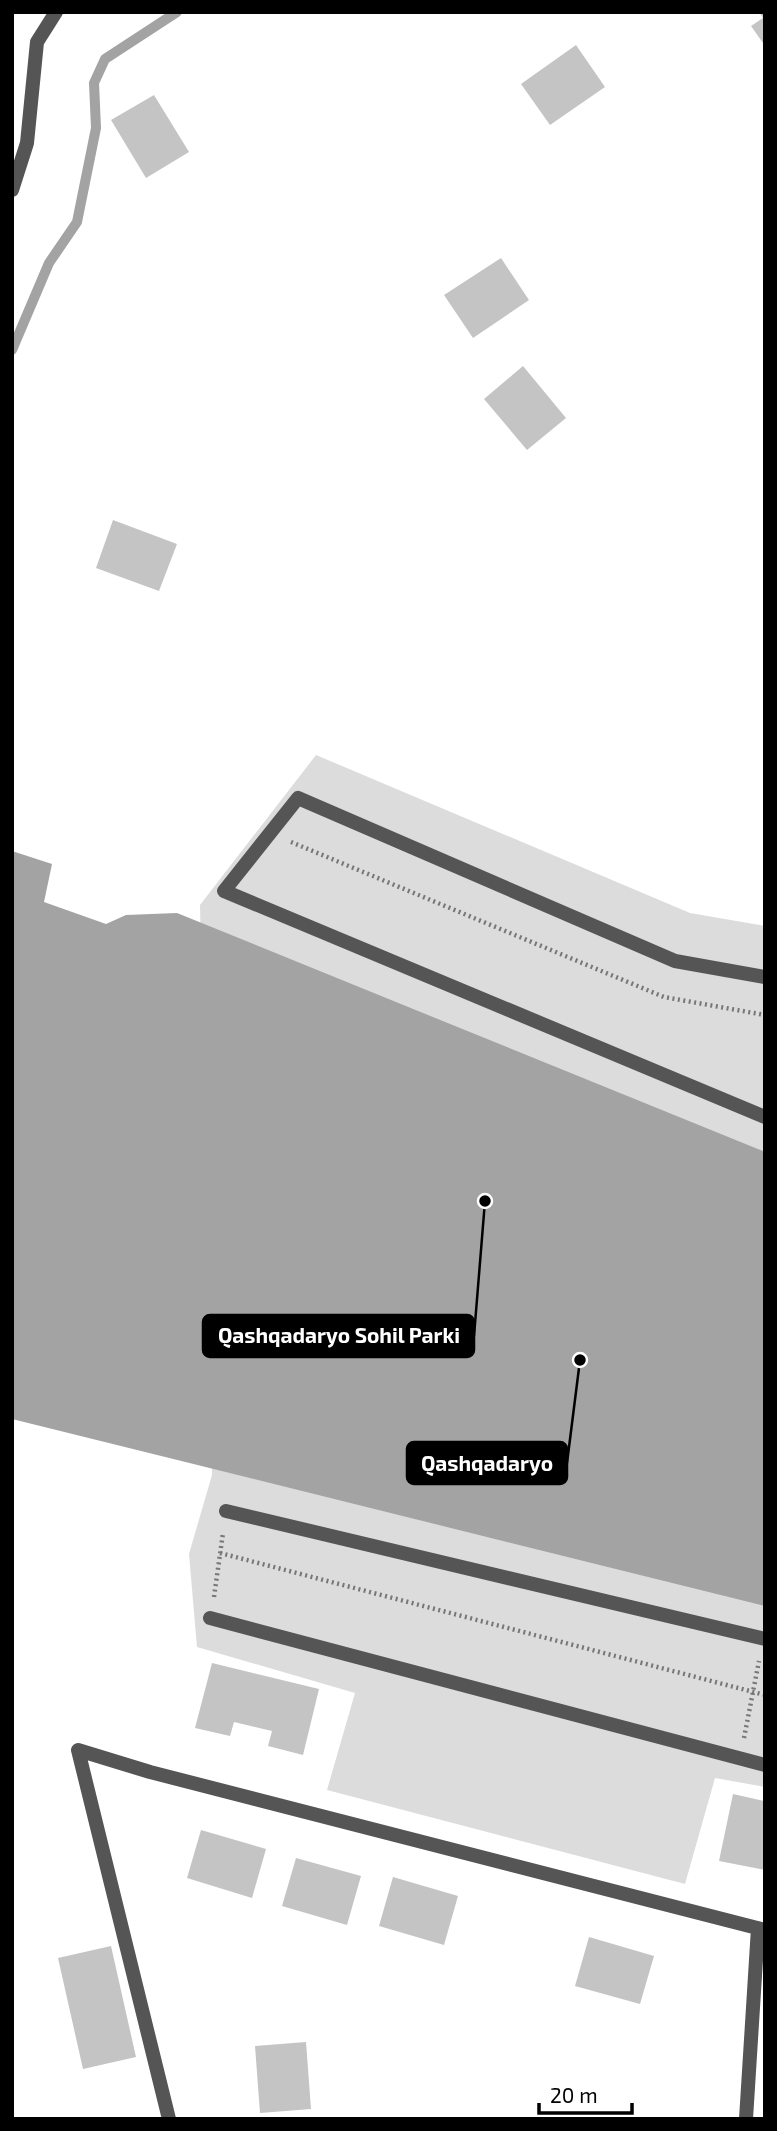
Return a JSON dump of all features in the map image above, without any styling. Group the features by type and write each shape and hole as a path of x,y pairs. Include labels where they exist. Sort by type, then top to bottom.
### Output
{"street":[{"path":"12,190 27,143 37,42 56,12"},
{"path":"765,977 675,961 298,798 224,891 765,1117"},
{"path":"226,1511 764,1639"},
{"path":"210,1618 765,1765"},
{"path":"169,2119 78,1750 150,1772 761,1929 746,2119"}],"path":[{"path":"270,833 664,997 765,1015"},
{"path":"210,1618 226,1511"},
{"path":"220,1553 765,1695"},
{"path":"739,1760 764,1639"}],"shaded area":[{"path":"316,755 690,913 765,926 765,1787 715,1778 685,1884 327,1790 355,1693 197,1647 189,1554 212,1475 200,905"},
{"path":"12,851 52,864 44,902 106,924 126,915 177,913 765,1152 765,1606 12,1419"}],"building":[{"path":"759,12 765,12 765,46 751,26 763,18"},
{"path":"576,45 605,87 550,125 521,84"},
{"path":"154,95 189,152 146,178 111,120"},
{"path":"501,258 529,300 473,338 444,295"},
{"path":"523,366 566,418 527,450 484,399"},
{"path":"113,520 177,544 159,591 96,568"},
{"path":"212,1663 319,1689 303,1755 268,1746 272,1731 234,1722 230,1736 195,1728"},
{"path":"733,1794 764,1801 765,1870 719,1861"},
{"path":"201,1830 266,1849 252,1898 187,1878"},
{"path":"296,1858 361,1876 347,1925 282,1906"},
{"path":"393,1877 458,1896 444,1945 379,1926"},
{"path":"589,1937 654,1956 640,2004 575,1986"},
{"path":"111,1946 136,2057 83,2069 58,1958"},
{"path":"306,2042 311,2109 260,2113 255,2046"}],"waterway":[{"path":"12,350 49,263 77,222 96,128 94,83 105,59 177,12"}],"place":[{"name":"Qashqadaryo Sohil Parki","path":"485,1201"},
{"name":"Qashqadaryo","path":"580,1360"}]}
